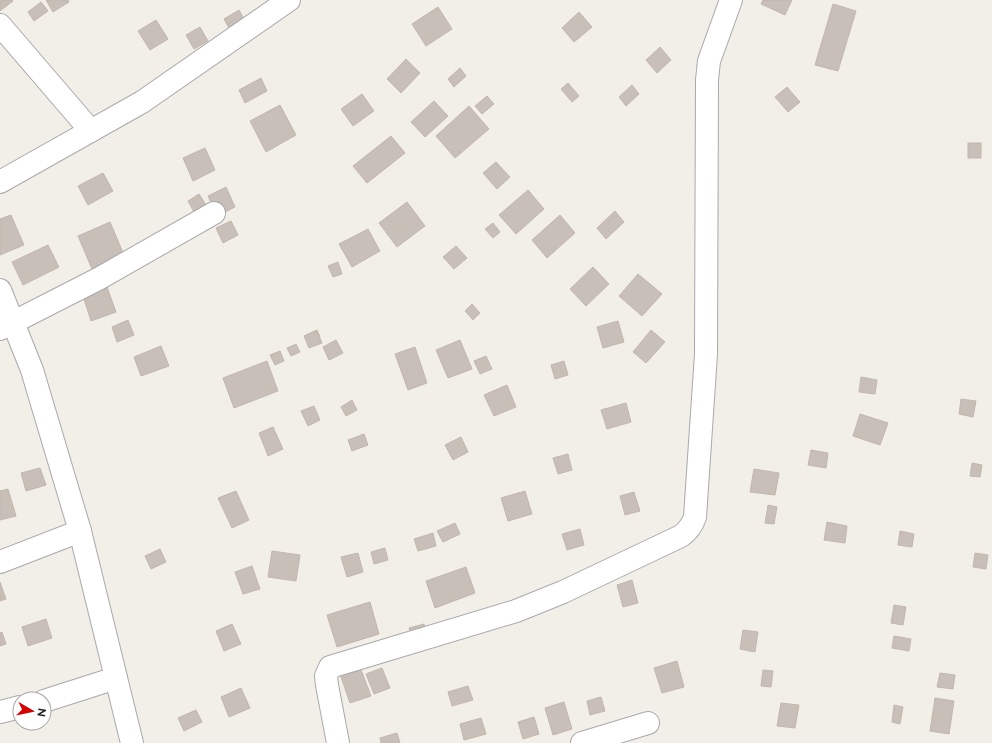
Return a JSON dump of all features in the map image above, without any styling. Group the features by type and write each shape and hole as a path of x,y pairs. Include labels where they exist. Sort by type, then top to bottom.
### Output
{"lane":[{"path":"0,182 142,102 289,0"},
{"path":"338,743 326,676 330,667 523,608 563,592 681,536 692,525 695,518 706,354 707,80 709,61 731,0"},
{"path":"0,25 91,131"},
{"path":"7,326 100,278 214,213"},
{"path":"0,290 7,326 32,370 80,531 132,743"},
{"path":"0,562 80,531"},
{"path":"52,698 116,678"},
{"path":"0,712 12,709"},
{"path":"582,743 648,723"}],"building":[{"path":"0,0 12,0 13,1 0,11"},
{"path":"46,0 68,0 69,2 53,12"},
{"path":"763,0 792,0 785,15 761,4"},
{"path":"41,2 48,11 34,21 28,12"},
{"path":"833,4 856,11 838,71 815,65"},
{"path":"438,7 452,29 426,46 412,24"},
{"path":"239,10 244,19 229,28 224,19"},
{"path":"579,12 592,27 574,42 562,28"},
{"path":"156,20 168,39 150,50 138,31"},
{"path":"200,27 208,41 194,49 186,35"},
{"path":"660,47 671,60 657,73 646,60"},
{"path":"406,59 420,73 401,93 387,79"},
{"path":"460,68 466,76 454,87 448,79"},
{"path":"261,78 267,91 245,103 239,90"},
{"path":"568,83 579,96 572,102 561,89"},
{"path":"632,85 639,94 626,106 619,97"},
{"path":"787,87 800,102 788,112 775,97"},
{"path":"362,94 374,111 353,126 341,109"},
{"path":"487,96 494,104 482,114 475,106"},
{"path":"434,101 448,116 425,137 411,122"},
{"path":"280,105 296,135 266,152 250,121"},
{"path":"469,106 489,129 455,158 436,136"},
{"path":"391,136 405,153 367,183 353,166"},
{"path":"968,143 981,143 981,158 968,158"},
{"path":"205,148 215,170 193,181 183,158"},
{"path":"496,162 510,177 497,189 483,173"},
{"path":"103,173 113,191 88,205 78,186"},
{"path":"226,187 235,207 217,216 208,196"},
{"path":"528,190 544,209 516,234 499,215"},
{"path":"199,194 206,205 194,212 188,201"},
{"path":"407,202 425,226 397,247 379,223"},
{"path":"615,211 624,222 606,239 597,228"},
{"path":"11,215 24,245 0,255 0,219"},
{"path":"560,215 575,233 547,258 532,240"},
{"path":"231,221 238,235 223,243 216,228"},
{"path":"110,222 124,255 92,269 78,236"},
{"path":"493,223 500,232 493,238 485,229"},
{"path":"368,229 380,251 352,267 339,244"},
{"path":"48,245 59,267 23,285 12,262"},
{"path":"456,246 467,258 454,269 443,257"},
{"path":"338,262 342,274 333,277 328,266"},
{"path":"593,267 609,284 586,306 570,289"},
{"path":"638,274 662,294 642,316 619,296"},
{"path":"107,287 116,312 91,321 83,296"},
{"path":"472,304 480,313 473,320 465,311"},
{"path":"128,320 134,335 117,342 112,327"},
{"path":"618,321 624,342 603,348 597,327"},
{"path":"317,330 320,337 309,341 306,335"},
{"path":"651,330 665,342 646,363 633,352"},
{"path":"317,331 322,343 309,348 304,336"},
{"path":"336,340 343,353 329,360 323,347"},
{"path":"460,340 472,369 448,378 436,350"},
{"path":"296,344 300,352 291,356 287,348"},
{"path":"161,346 169,366 141,376 134,357"},
{"path":"415,347 427,383 408,390 395,354"},
{"path":"280,351 284,361 275,365 270,355"},
{"path":"486,356 492,369 480,374 474,361"},
{"path":"267,361 278,391 234,408 223,378"},
{"path":"564,361 568,375 555,379 551,365"},
{"path":"861,377 877,380 875,394 859,392"},
{"path":"507,385 516,407 494,416 484,395"},
{"path":"961,399 976,401 973,417 959,414"},
{"path":"352,400 357,410 346,416 341,407"},
{"path":"626,403 631,422 607,429 601,410"},
{"path":"314,406 320,420 308,426 301,411"},
{"path":"860,414 888,423 880,445 853,436"},
{"path":"273,427 283,449 268,456 259,433"},
{"path":"364,434 368,445 352,451 348,440"},
{"path":"461,437 468,452 453,460 445,445"},
{"path":"811,450 828,453 826,468 808,465"},
{"path":"568,454 572,470 558,474 553,458"},
{"path":"972,463 982,465 980,477 970,476"},
{"path":"40,468 46,485 26,491 21,473"},
{"path":"754,469 779,473 775,495 750,492"},
{"path":"8,489 16,516 0,520 0,491"},
{"path":"236,491 249,520 232,528 218,498"},
{"path":"525,491 532,514 508,521 501,498"},
{"path":"634,492 640,511 625,515 620,496"},
{"path":"768,505 777,507 774,524 765,523"},
{"path":"827,522 847,526 845,543 824,540"},
{"path":"455,523 460,534 443,542 437,531"},
{"path":"580,529 584,545 567,550 562,534"},
{"path":"900,531 914,534 912,547 898,545"},
{"path":"433,533 436,546 418,551 414,539"},
{"path":"385,548 388,560 374,564 371,552"},
{"path":"160,549 166,562 151,569 145,556"},
{"path":"272,551 300,555 296,581 268,577"},
{"path":"358,553 363,572 347,577 341,557"},
{"path":"975,553 988,555 986,569 973,567"},
{"path":"252,566 260,589 243,594 235,572"},
{"path":"466,567 475,593 435,608 426,581"},
{"path":"632,580 638,603 623,607 617,585"},
{"path":"0,582 6,599 0,601"},
{"path":"370,602 379,634 337,647 327,615"},
{"path":"894,605 906,607 903,625 891,623"},
{"path":"46,619 52,638 28,646 22,627"},
{"path":"232,624 241,644 224,651 216,631"},
{"path":"424,624 426,634 412,637 409,628"},
{"path":"743,630 758,632 755,652 740,649"},
{"path":"2,632 6,644 0,646 0,633"},
{"path":"894,636 911,639 909,651 892,648"},
{"path":"677,661 684,687 662,693 654,668"},
{"path":"360,667 371,696 350,703 340,674"},
{"path":"382,668 390,688 374,694 366,674"},
{"path":"763,670 773,671 771,687 761,686"},
{"path":"940,673 955,675 953,689 937,687"},
{"path":"468,686 473,700 452,706 448,692"},
{"path":"241,688 250,708 229,717 221,697"},
{"path":"601,697 605,711 590,715 587,701"},
{"path":"935,698 954,701 949,734 930,731"},
{"path":"564,702 572,729 553,735 545,708"},
{"path":"781,703 799,705 795,728 777,726"},
{"path":"894,705 903,707 900,724 892,722"},
{"path":"196,710 202,722 184,731 178,718"},
{"path":"534,717 539,734 523,739 518,722"},
{"path":"481,718 486,734 464,740 460,724"},
{"path":"397,733 400,743 381,743 380,738"}]}
